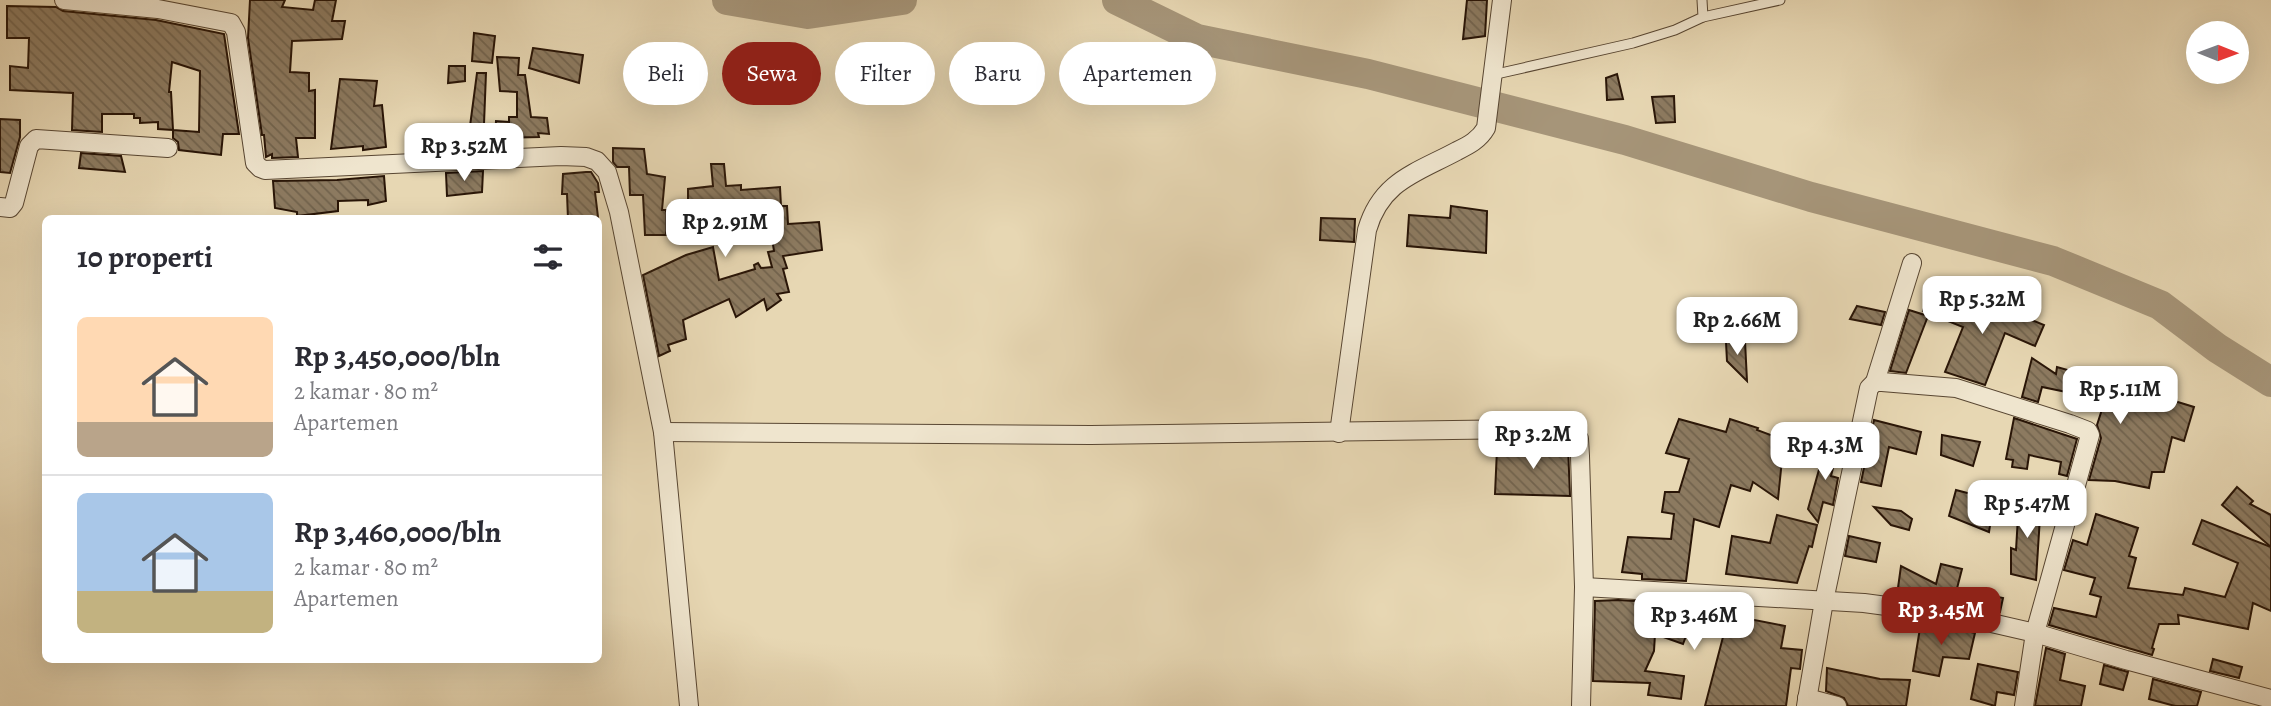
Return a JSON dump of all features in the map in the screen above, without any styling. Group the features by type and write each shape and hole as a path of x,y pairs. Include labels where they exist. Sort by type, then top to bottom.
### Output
{"street":[{"path":"64,0 158,9 231,23 236,32 255,163 265,170 561,156 597,161 607,172 619,212 663,432 689,706"},
{"path":"1339,433 1367,230 1373,211 1389,189 1481,136 1486,128 1502,0"},
{"path":"0,207 10,208 14,204 29,146 36,139 168,148"},
{"path":"1837,706 1807,702 1824,601 1869,388 1875,382 1912,263"},
{"path":"1875,382 1956,388 2088,431 2090,439 2035,633 2024,706"},
{"path":"663,432 1078,435 1534,429 1571,434 1579,439 1580,456 1584,587 1581,706"},
{"path":"1584,587 1824,601 1900,607 1961,616 2035,633 2271,699"}],"lane":[{"path":"1702,0 1703,17"},
{"path":"1491,82 1633,43 1675,30 1703,17 1780,0"}],"building":[{"path":"250,0 285,0 282,7 313,10 315,0 336,0 332,21 345,21 342,39 292,41 290,72 309,73 309,91 315,90 315,138 296,138 298,157 272,158 272,154 266,157 248,38"},
{"path":"1467,0 1487,0 1485,36 1463,39"},
{"path":"7,6 56,7 63,11 156,20 224,34 239,134 223,134 221,155 179,150 178,142 173,138 173,130 158,129 158,122 140,123 140,118 134,118 134,114 102,114 102,132 72,130 73,93 10,90 10,66 28,68 29,38 7,38","holes":["172,62 200,71 199,132 173,130"]},
{"path":"474,33 495,36 492,63 472,61"},
{"path":"533,48 583,55 579,83 529,68"},
{"path":"497,57 519,58 518,75 525,75 531,117 547,118 549,134 538,133 539,137 495,138 496,121 509,122 509,117 517,117 517,92 500,91"},
{"path":"449,66 465,66 465,81 448,83"},
{"path":"477,73 486,73 484,124 470,126"},
{"path":"1617,74 1623,99 1607,100 1606,78"},
{"path":"340,79 377,81 374,106 382,105 386,147 363,150 363,146 331,149"},
{"path":"1674,96 1675,122 1656,123 1652,97"},
{"path":"0,119 20,120 20,137 10,173 0,172"},
{"path":"451,124 465,125 466,149 417,151 417,137 452,136"},
{"path":"613,148 644,149 647,174 665,177 662,210 666,210 666,235 645,235 643,195 630,195 629,167 617,167 613,162"},
{"path":"81,153 121,156 125,172 79,168"},
{"path":"711,164 724,164 726,186 741,185 741,190 780,187 781,206 787,206 788,224 819,222 822,250 783,256 787,268 783,269 789,292 777,294 781,300 767,310 764,299 736,317 729,299 683,320 686,339 668,345 670,351 659,356 643,275 686,255 713,247 719,280 755,269 754,265 758,263 761,268 772,267 768,252 774,251 769,219 744,222 745,235 700,235 697,202 688,202 688,189 713,186"},
{"path":"483,171 482,192 447,196 446,173"},
{"path":"591,172 598,183 599,192 595,192 598,215 568,215 567,194 562,194 563,174"},
{"path":"384,176 386,201 368,205 368,200 338,201 338,211 305,215 275,208 273,181"},
{"path":"1451,206 1487,211 1486,253 1407,246 1409,215 1450,218"},
{"path":"1321,218 1355,219 1354,242 1320,240"},
{"path":"1976,297 2044,325 2035,346 2005,333 1985,385 1945,372 1963,327 1923,311 1927,299 1969,314"},
{"path":"1857,306 1885,312 1881,325 1850,319"},
{"path":"1909,310 1928,316 1906,373 1890,371"},
{"path":"1745,341 1747,381 1727,361 1726,342"},
{"path":"2032,358 2056,374 2057,367 2092,377 2090,383 2165,407 2168,399 2194,407 2184,441 2172,437 2164,472 2152,472 2149,488 2115,481 2089,480 2101,438 2097,425 2105,400 2042,387 2038,402 2022,397"},
{"path":"2014,418 2077,439 2067,476 2059,474 2061,462 2029,455 2027,469 2012,467 2013,460 2006,459"},
{"path":"1679,419 1726,432 1730,419 1784,440 1778,499 1753,482 1750,491 1731,485 1719,527 1694,519 1686,581 1642,579 1642,574 1622,572 1628,537 1671,539 1674,514 1662,512 1665,492 1679,492 1689,459 1666,453"},
{"path":"1874,420 1921,432 1916,454 1889,447 1881,486 1861,482"},
{"path":"1942,435 1980,442 1973,466 1941,455"},
{"path":"1827,441 1839,444 1831,476 1838,478 1833,505 1823,502 1818,522 1808,509"},
{"path":"1568,446 1570,496 1495,494 1497,449"},
{"path":"2237,487 2253,501 2250,504 2271,515 2271,547 2222,505"},
{"path":"1956,490 1994,500 1989,532 1949,516"},
{"path":"2019,500 2041,501 2036,580 2011,574 2011,548 2016,550"},
{"path":"1874,507 1901,511 1912,519 1909,530 1891,525"},
{"path":"2096,514 2138,528 2129,556 2136,558 2128,588 2183,595 2185,588 2225,597 2238,563 2193,544 2202,520 2271,547 2271,611 2253,603 2248,629 2178,615 2179,624 2159,624 2152,655 2049,625 2054,608 2096,617 2101,597 2090,594 2095,578 2064,570 2073,540 2087,545"},
{"path":"1777,515 1817,525 1812,547 1809,546 1797,583 1726,574 1732,536 1770,543"},
{"path":"1849,536 1880,543 1876,562 1845,556"},
{"path":"1941,564 1962,569 1954,600 1926,592 1925,599 1897,595 1901,566 1936,584"},
{"path":"1983,594 2003,598 2000,612 1980,607"},
{"path":"1595,601 1686,604 1698,608 1695,614 1744,616 1785,626 1781,648 1802,650 1800,669 1791,668 1786,706 1705,706 1723,637 1686,636 1683,644 1655,634 1654,651 1645,671 1684,676 1681,699 1648,695 1650,683 1593,681"},
{"path":"1921,622 1975,633 1969,659 1943,657 1939,676 1913,671"},
{"path":"2046,648 2065,654 2060,680 2085,686 2081,706 2035,706"},
{"path":"2213,659 2242,667 2239,678 2210,671"},
{"path":"1978,664 2018,672 2014,695 1997,692 1995,706 1971,699"},
{"path":"2104,665 2128,672 2123,690 2100,684"},
{"path":"1827,668 1880,679 1910,680 1906,706 1848,706 1844,698 1826,691"},
{"path":"2153,679 2201,692 2197,706 2175,706 2149,699"}],"waterway":[{"path":"727,0 808,14 902,0"},
{"path":"1117,0 1197,39 1368,74 1625,140 1811,197 2053,261 2160,305 2217,348 2271,382"}]}
